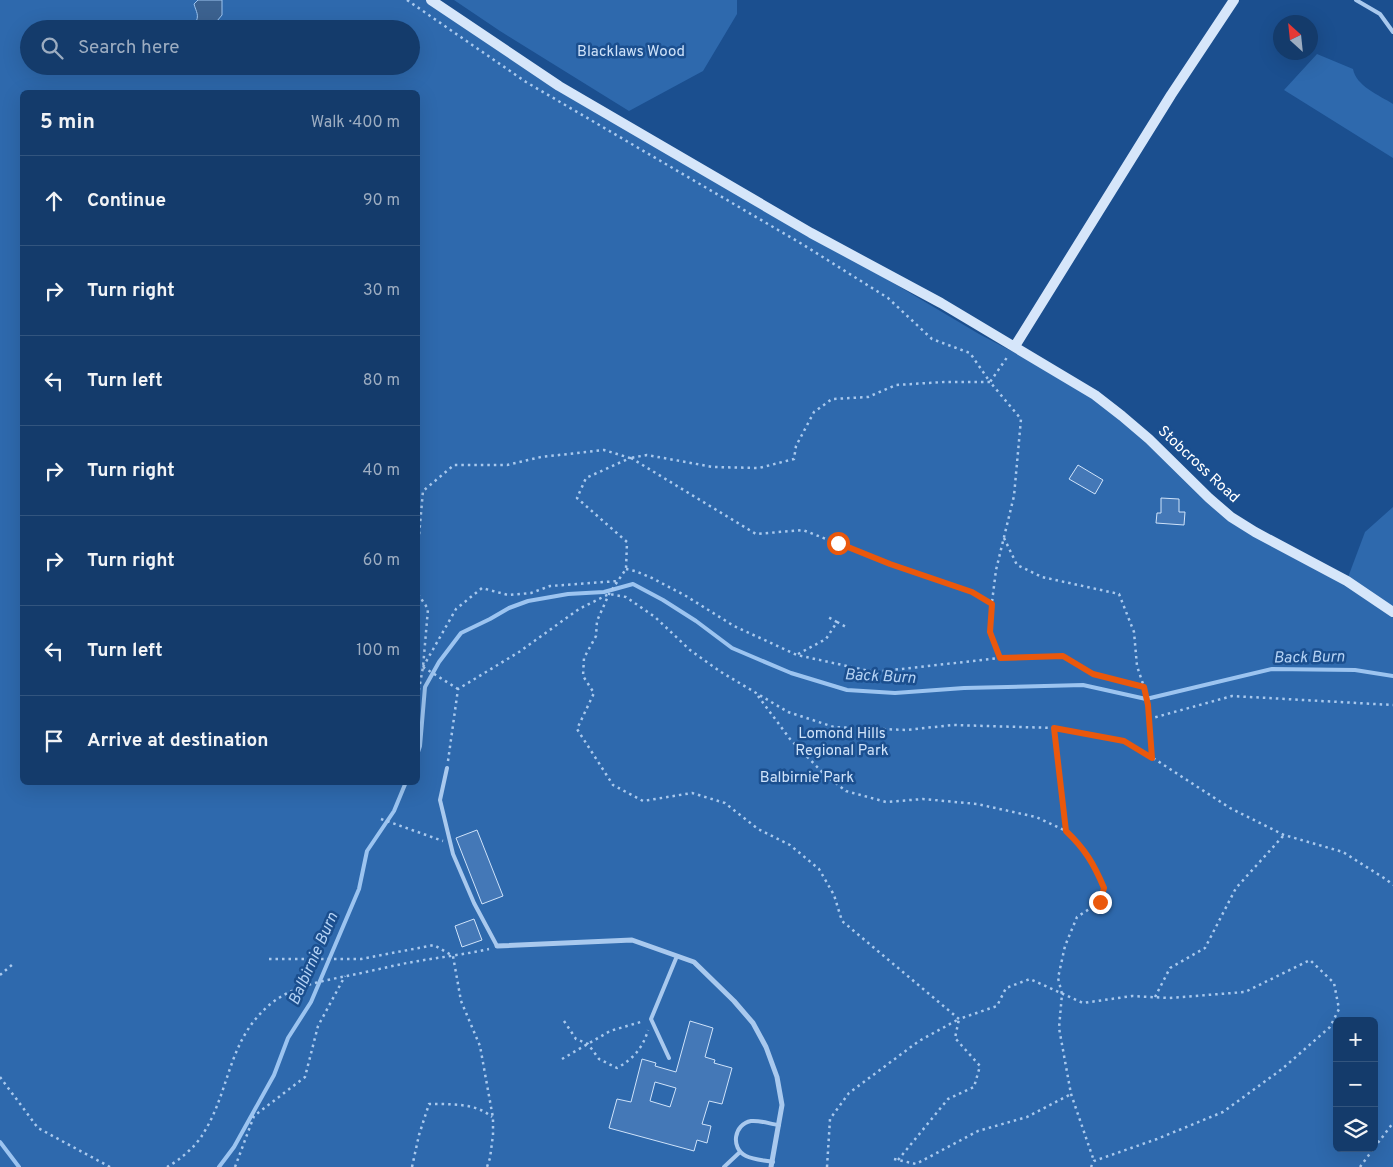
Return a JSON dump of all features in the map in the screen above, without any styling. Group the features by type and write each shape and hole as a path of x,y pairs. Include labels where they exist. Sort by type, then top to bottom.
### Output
{"street":[{"name":"Stobcross Road","path":"432,0 558,86 810,233 941,303 1095,395 1149,439 1209,498 1232,517 1255,532 1347,581 1393,612"},
{"path":"1015,346 1171,95 1234,0"},
{"path":"498,946 632,940 694,962 734,1001 753,1023 766,1047 778,1077 782,1104 772,1164"}],"lane":[{"path":"1356,0 1380,14 1393,32"},
{"path":"447,768 440,800 451,844 474,903 498,946"},
{"path":"669,1058 651,1019 677,956"},
{"path":"772,1164 751,1158 740,1152 735,1140 736,1133 746,1122 759,1121 779,1125"},
{"path":"724,1167 740,1152"}],"path":[{"path":"407,0 526,82 802,244 888,298 932,339 970,353 990,382 1021,419 1014,496 996,570 992,604 990,632 1000,658"},
{"path":"990,382 1015,346"},
{"path":"959,1019 842,921 834,895 820,869 790,845 758,829 725,803 692,793 643,801 613,785 577,729 594,693 584,676 584,658 596,636 597,621 609,594 626,569 627,542 577,498 586,478 630,458 647,455 713,467 759,468 794,459 796,446 814,412 832,399 868,397 896,386 944,382 990,382"},
{"path":"420,525 423,491 454,465 508,465 541,456 604,450 630,458 756,534 803,530 890,564 972,592 992,604"},
{"path":"1004,538 1017,565 1042,577 1119,594 1134,632 1136,666 1148,705 1152,758"},
{"path":"626,569 652,578 686,596 734,626 797,655 874,672 1000,658 1063,656 1093,674 1144,687"},
{"path":"423,667 456,609 482,588 508,595 531,593 550,586 618,581"},
{"path":"458,688 519,652 579,609 609,594 626,597 655,617 690,650 721,672 788,712 834,727 906,730 953,725 1054,728 1124,741 1230,808 1284,835 1343,852 1393,885"},
{"path":"420,597 428,609 420,684"},
{"path":"828,617 848,628"},
{"path":"797,655 826,639 837,622"},
{"path":"423,667 458,688"},
{"path":"447,768 458,688"},
{"path":"756,693 790,739 824,774 846,791 886,802 923,799 977,804 1036,817 1066,831 1082,846 1095,866 1104,888 1100,902 1076,916 1065,946 1058,978 1062,994 1059,1028 1071,1094 1094,1161"},
{"path":"1149,719 1232,696 1393,705"},
{"path":"1054,728 1066,831"},
{"path":"381,819 451,844"},
{"path":"1155,997 1170,968 1205,948 1236,888 1284,835"},
{"path":"269,959 326,960 361,958 434,945 453,956"},
{"path":"167,1167 186,1153 203,1135 243,1035 259,1014 274,1001 325,980 498,946"},
{"path":"453,956 460,1002 480,1046 493,1118 493,1135 487,1167"},
{"path":"827,1167 830,1119 849,1093 919,1041 959,1019 998,1006 1006,988 1030,979 1083,1003 1132,996 1169,998 1245,992 1310,960 1334,983 1339,1009 1330,1027 1282,1069 1223,1112 1157,1139 1094,1161 1091,1167"},
{"path":"0,975 13,964"},
{"path":"235,1167 254,1116 305,1077 318,1026 346,976"},
{"path":"562,1059 610,1031 651,1019"},
{"path":"564,1021 576,1039 588,1044 599,1059 617,1068 630,1061 644,1043 651,1019"},
{"path":"959,1019 955,1038 980,1066 974,1087 948,1099 896,1160 916,1164 978,1131 1027,1118 1071,1094"},
{"path":"0,1077 38,1128 110,1167"},
{"path":"412,1167 419,1135 429,1104 457,1104 486,1112 493,1118"},
{"path":"1378,1143 1393,1122"},
{"path":"1360,1167 1371,1152"}],"green space":[{"name":"Lomond Hills Regional Park","path":"0,0 432,0 559,86 979,334 1095,395 1231,517 1347,580 1365,532 1393,507 1393,1167 0,1167"},
{"name":"Blacklaws Wood","path":"454,0 737,0 737,14 703,71 629,111 500,31"},
{"path":"1318,54 1353,69 1363,85 1393,104 1393,158 1284,90 1312,60 1318,60"}],"shaded area":[{"path":"198,0 222,0 222,15 218,20 196,20 194,4"}],"building":[{"path":"1078,465 1103,480 1095,494 1069,479"},
{"path":"1161,498 1179,499 1179,512 1185,512 1184,525 1156,523 1157,513 1161,513"},
{"path":"477,830 503,896 482,904 456,838"},
{"path":"474,919 482,940 462,947 455,926"},
{"path":"690,1021 713,1028 705,1057 715,1060 714,1063 732,1068 722,1104 709,1101 702,1124 711,1126 707,1143 697,1140 694,1151 609,1128 617,1099 631,1102 642,1059 656,1063 655,1066 676,1072","holes":["655,1082 676,1088 670,1107 650,1101"]}],"waterway":[{"name":"Back Burn","path":"420,746 425,687 439,662 461,633 509,608 528,601 568,594 604,592 633,584 696,621 732,648 791,673 847,690 895,693 964,688 1083,685 1146,699 1272,669 1355,670 1393,676"},
{"name":"Balbirnie Burn","path":"219,1167 234,1147 274,1075 288,1038 311,1002 359,889 367,851 394,811 405,785"},
{"name":"Balbirnie Burn","path":"0,1142 19,1167"}],"route":[{"path":"838,543 931,579 972,592 992,604 990,632 1000,658 1063,656 1093,674 1144,687 1148,705 1152,758 1124,741 1054,728 1066,831 1082,846 1095,866 1104,888 1100,902"}],"park label":[{"name":"Balbirnie Park","path":"807,778"}]}
